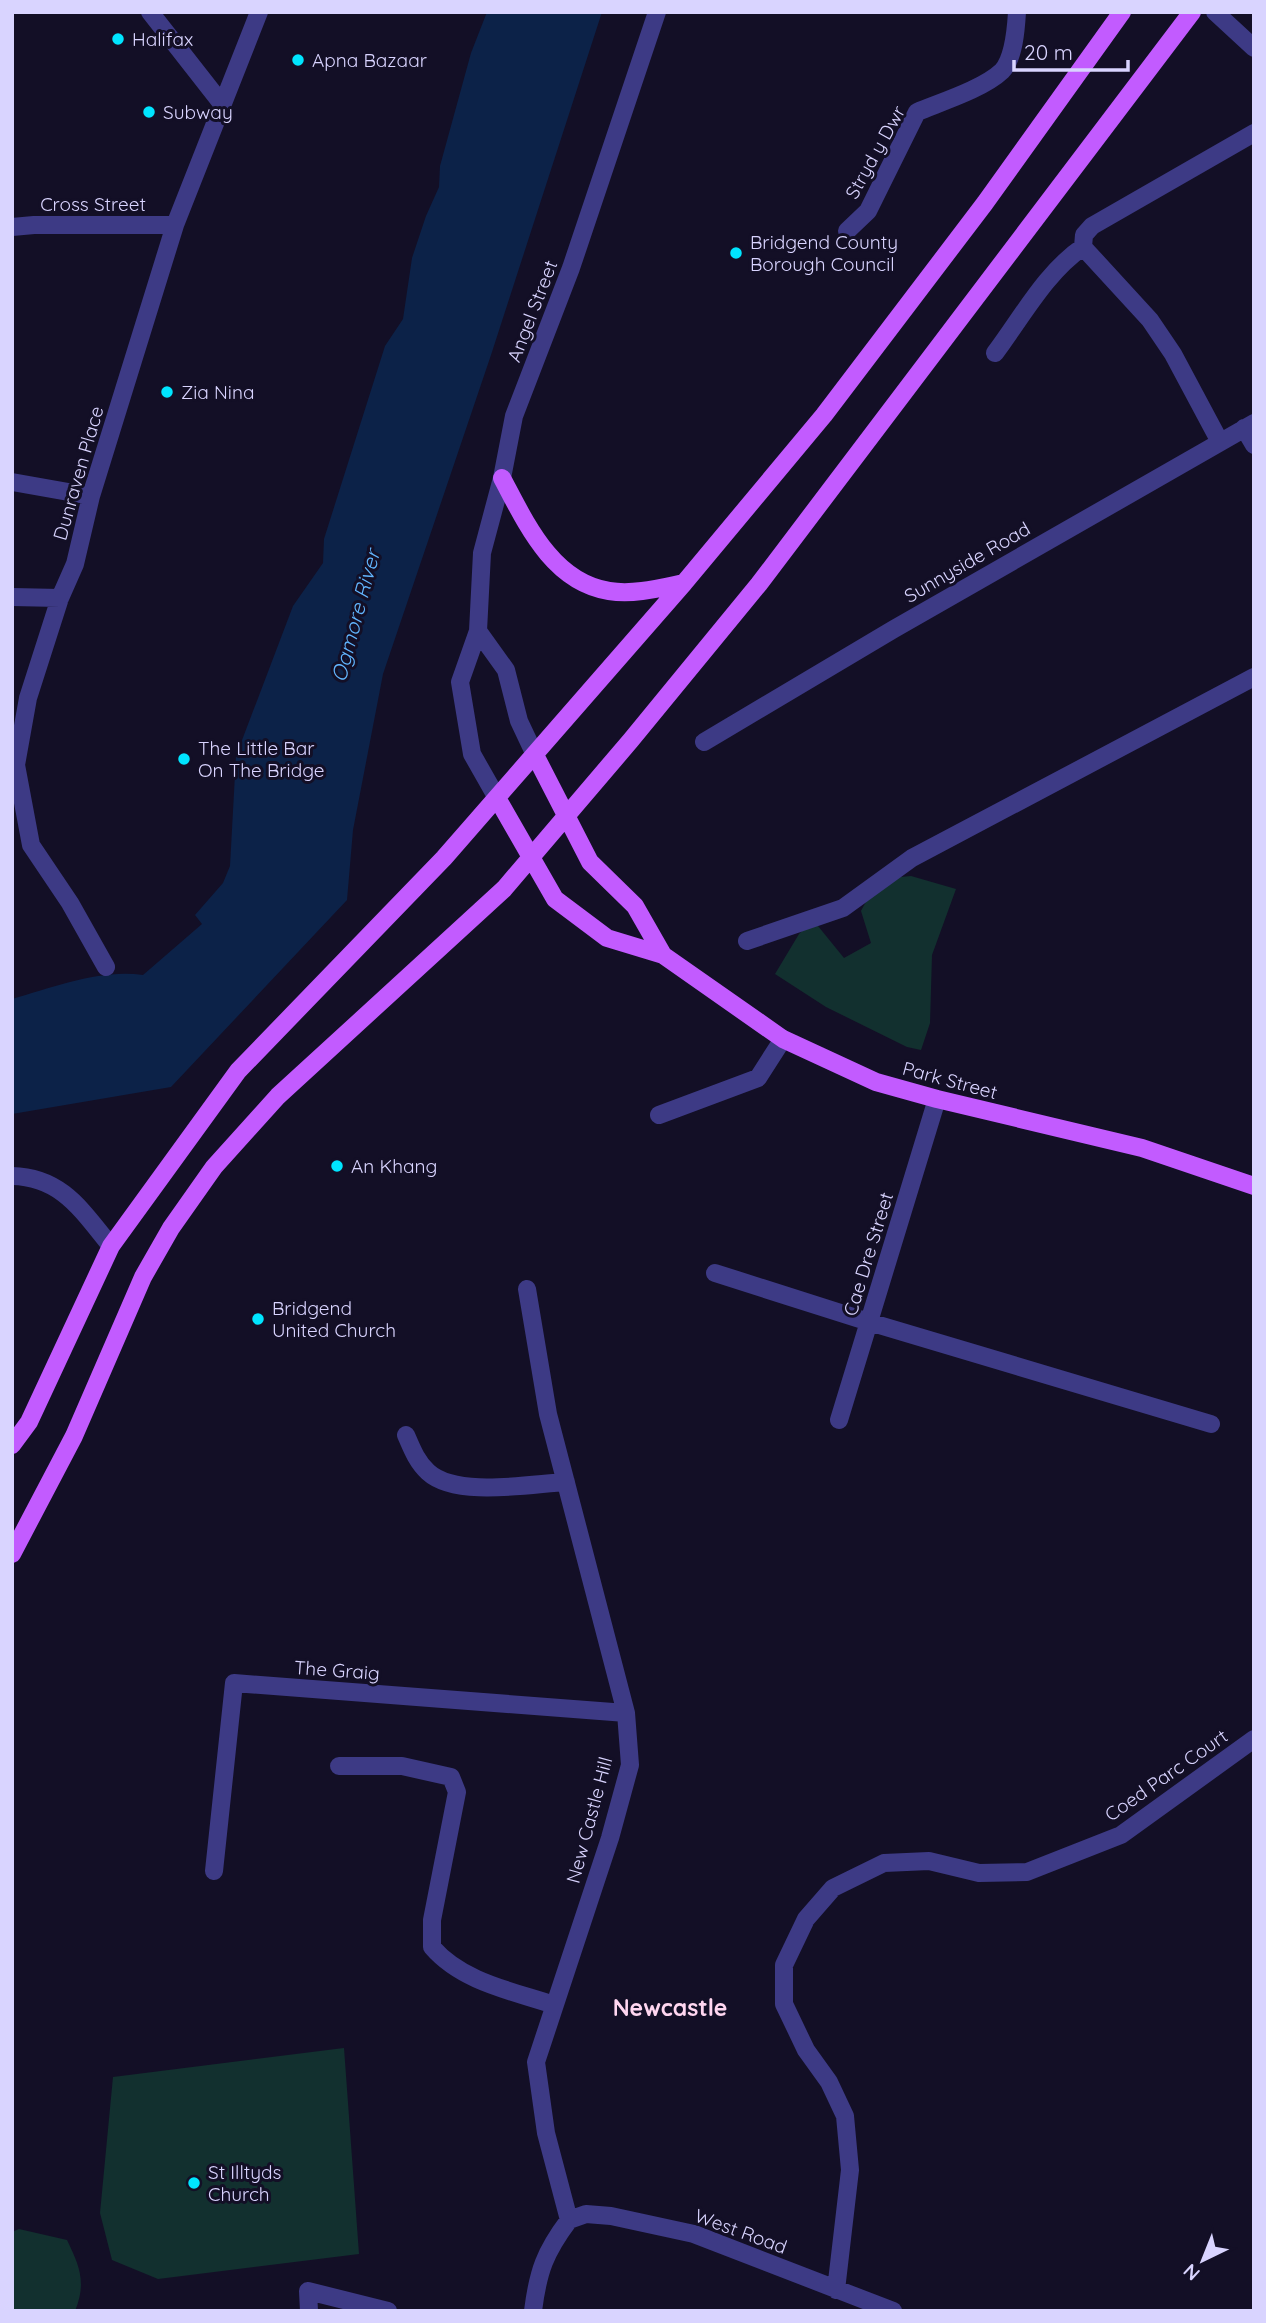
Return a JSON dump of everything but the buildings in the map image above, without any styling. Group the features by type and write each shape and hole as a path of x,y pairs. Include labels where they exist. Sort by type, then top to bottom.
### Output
{"main road":[{"path":"12,1445 29,1422 111,1246 238,1071 444,858 684,583 832,404 985,203 1122,12"},
{"path":"12,1554 74,1436 144,1277 171,1228 214,1167 278,1096 494,898 566,817 759,584 1192,12"},
{"path":"502,478 533,536 553,561 579,580 609,591 645,591 684,583"},
{"name":"Park Street","path":"535,755 590,862 635,906 663,955"},
{"name":"Park Street","path":"498,798 555,899 607,938 663,955 783,1039 876,1082 1142,1148 1254,1186"}],"street":[{"path":"150,12 222,104"},
{"name":"Dunraven Place","path":"106,967 70,903 31,845 16,765 27,698 60,598 75,564 91,496 174,225 260,12"},
{"name":"Angel Street","path":"498,798 472,754 460,682 478,631 482,553 502,478 514,416 571,268 657,12"},
{"name":"Stryd y Dwr","path":"847,231 868,211 917,112 979,85 1003,70 1015,41 1017,12"},
{"path":"1215,12 1254,48"},
{"path":"1220,442 1173,354 1150,320 1083,247 1084,235 1092,226 1254,133"},
{"name":"Cross Street","path":"12,227 174,225"},
{"path":"995,353 1052,276 1068,257 1083,247"},
{"path":"1249,425 1254,445"},
{"name":"Sunnyside Road","path":"704,741 1249,425"},
{"path":"12,482 91,496"},
{"path":"12,597 60,598"},
{"path":"478,631 506,670 519,721 535,755"},
{"path":"747,941 843,908 912,858 1254,677"},
{"path":"659,1115 758,1078 783,1039"},
{"name":"Cae Dre Street","path":"839,1420 937,1099"},
{"path":"12,1176 30,1176 51,1184 71,1197 111,1246"},
{"path":"715,1273 869,1322 1212,1424"},
{"name":"New Castle Hill","path":"527,1289 548,1414 626,1713 630,1765 610,1838 536,2062 546,2133 569,2220"},
{"path":"406,1435 416,1459 430,1474 450,1483 472,1488 566,1482"},
{"name":"The Graig","path":"214,1871 233,1683 626,1713"},
{"name":"Coed Parc Court","path":"836,2290 850,2170 845,2116 829,2082 806,2050 784,2004 784,1965 806,1919 833,1888 884,1863 929,1861 979,1873 1027,1872 1121,1835 1254,1739"},
{"path":"339,1766 402,1766 451,1777 457,1792 432,1920 432,1947 444,1961 472,1978 554,2005"},
{"name":"West Road","path":"569,2220 586,2214 611,2216 694,2234 893,2311"},
{"path":"533,2311 536,2284 549,2247 569,2220"},
{"path":"309,2311 308,2291 388,2311"}],"green space":[{"path":"911,876 956,889 932,955 930,1023 921,1050 907,1047 826,1007 775,974 799,934 807,926 818,926 844,958 871,943 861,911 866,902 875,889 886,881"},
{"path":"344,2048 359,2254 158,2279 112,2260 100,2213 113,2077"},
{"path":"19,2229 67,2240 81,2282 75,2311 12,2311 12,2232"}],"water":[{"name":"Ogmore River","path":"487,12 602,12 491,355 383,674 353,830 347,900 171,1087 12,1114 12,999 94,977 143,975 202,924 195,915 223,883 230,866 236,756 293,606 323,563 324,539 385,346 403,319 412,258 439,187 440,166 471,53"}],"place":[{"name":"Halifax","path":"118,39"},
{"name":"Apna Bazaar","path":"298,60"},
{"name":"Subway","path":"149,112"},
{"name":"Bridgend County Borough Council","path":"736,253"},
{"name":"Zia Nina","path":"167,392"},
{"name":"The Little Bar On The Bridge","path":"184,759"},
{"name":"An Khang","path":"337,1166"},
{"name":"Bridgend United Church","path":"258,1319"},
{"name":"St Illtyds Church","path":"194,2183"}],"district":[{"name":"Newcastle","path":"670,2008"}]}
